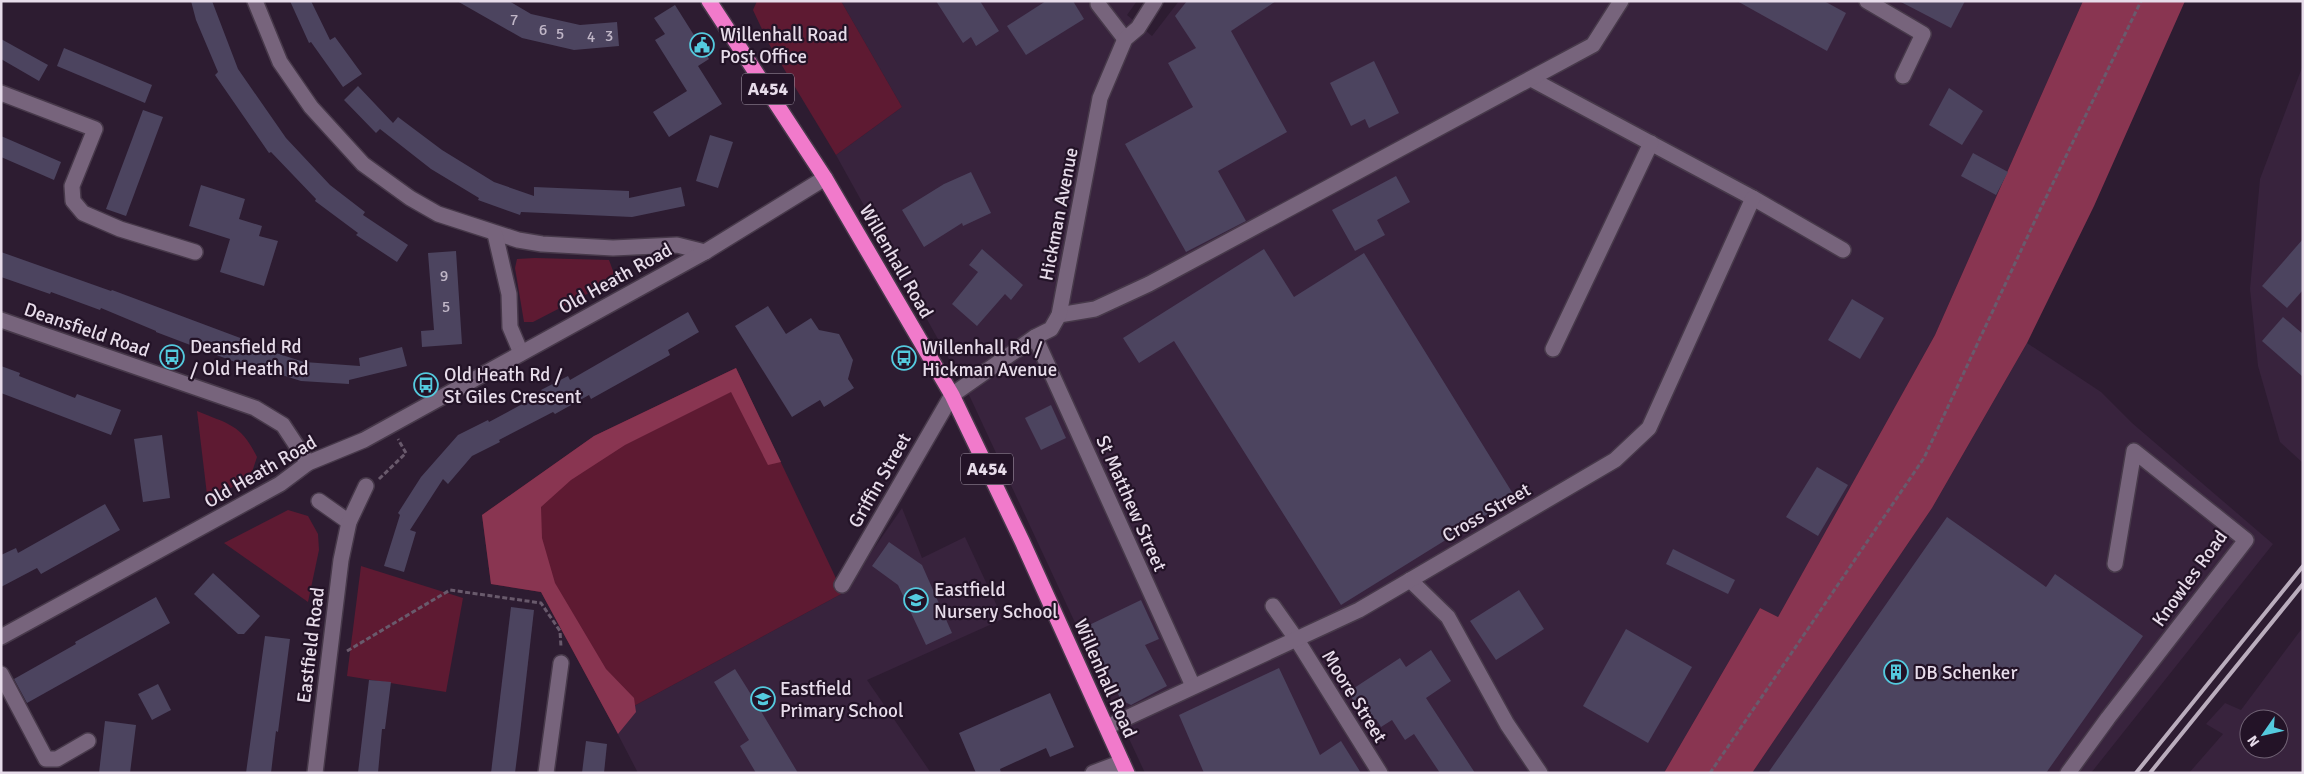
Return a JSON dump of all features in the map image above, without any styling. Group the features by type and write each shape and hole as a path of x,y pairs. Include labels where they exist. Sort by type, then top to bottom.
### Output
{"highway":[{"name":"Willenhall Road","path":"714,3 825,178 952,395 1022,541 1124,767"}],"street":[{"path":"255,1 280,62 312,107 363,164 410,198 438,214 495,234 542,244 613,248 677,245 705,252"},
{"name":"Hickman Avenue","path":"1059,315 1100,98 1125,39 1138,28 1155,1"},
{"path":"952,395 1035,337 1050,329 1059,315 1095,309 1149,284 1593,45 1621,1"},
{"path":"1867,1 1924,34 1903,76"},
{"path":"1098,4 1125,39"},
{"path":"1532,79 1754,198 1843,250"},
{"path":"1,93 95,129 72,186 73,201 83,213 120,229 194,252"},
{"path":"1553,349 1651,143"},
{"name":"Old Heath Road","path":"1,637 280,484 308,463 364,440 705,252 825,178"},
{"name":"Cross Street","path":"1107,727 1359,610 1615,460 1648,428 1754,198"},
{"path":"495,234 509,294 510,327 521,353"},
{"name":"Deansfield Road","path":"1,320 255,408 283,425 308,463"},
{"name":"St Matthew Street","path":"1035,337 1193,686"},
{"name":"Griffin Street","path":"842,585 952,395"},
{"name":"Knowles Road","path":"2068,773 2108,718 2246,540 2134,451 2115,564"},
{"name":"Eastfield Road","path":"315,773 341,560 349,522 366,486"},
{"path":"319,501 349,522"},
{"path":"1410,580 1448,617 1506,724 1540,773"},
{"name":"Moore Street","path":"1273,606 1297,640 1380,773"},
{"path":"546,773 561,663"},
{"path":"1,674 46,758 57,759 88,741"},
{"path":"1092,773 1124,767"}],"path":[{"path":"1710,773 1924,458 2039,212 2141,1"},
{"path":"366,486 378,481 406,453 390,425"},
{"path":"328,663 450,590 540,604 560,631 561,663"}],"shaded area":[{"path":"757,1 841,1 902,107 836,155 769,44 753,10"},
{"path":"841,1 1137,1 1127,15 1152,36 1179,1 2083,1 1935,335 1778,617 1760,608 1664,773 1145,773 970,397 836,155 902,107"},
{"path":"2083,1 2185,1 2094,206 2027,343 1932,508 1752,773 1664,773 1760,608 1778,617 1935,335"},
{"path":"2303,65 2303,463 2280,442 2258,366 2250,289 2260,179"},
{"path":"517,259 609,260 616,279 533,322 524,322 515,268"},
{"path":"2027,343 2101,392 2132,423 2273,544 2091,773 1752,773 1932,508"},
{"path":"736,368 843,593 610,719 541,592 491,584 482,515 594,436"},
{"path":"736,368 781,462 768,465 731,392 625,445 571,480 541,507 542,538 555,583 606,669 634,698 636,712 618,734 541,592 491,584 482,515 594,436"},
{"path":"197,411 233,426 245,438 257,457 251,475 208,503"},
{"name":"Eastfield Primary School","path":"902,508 922,558 965,537 1003,619 867,680 931,773 638,773 610,719 843,593"},
{"path":"288,510 308,516 318,534 319,550 308,602 224,543"},
{"path":"361,566 463,598 446,692 347,676"},
{"path":"2303,627 2303,773 2189,773 2223,734 2206,724 2225,703 2239,709 2239,759 2289,759 2289,709 2242,709"}],"building":[{"path":"191,1 212,1 238,69 286,138 330,185 365,212 363,215 408,245 397,262 356,235 358,233 315,201 316,199 271,152 269,153 215,75 218,72 196,20"},
{"path":"290,1 311,1 330,40 335,37 362,74 343,87 311,42 309,43"},
{"path":"457,1 509,1 531,14 580,25 617,22 619,46 574,50 522,38"},
{"path":"936,1 980,1 999,31 976,46 971,37 963,43"},
{"path":"1046,1 1073,1 1084,19 1026,55 1007,26"},
{"path":"1187,1 1276,1 1231,31 1287,132 1218,171 1246,221 1186,252 1125,144 1193,107 1168,63 1196,48 1175,16"},
{"path":"1737,1 1824,1 1846,13 1827,51"},
{"path":"1899,1 1965,1 1951,28"},
{"path":"675,5 709,59 698,66 722,104 669,137 653,112 687,91 655,40 665,34 654,18"},
{"path":"1,39 48,65 39,81 1,59"},
{"path":"64,48 152,85 145,103 57,66"},
{"path":"1374,61 1399,113 1369,128 1365,119 1351,126 1330,83"},
{"path":"358,86 393,123 398,117 442,150 494,182 534,196 534,187 629,191 629,198 681,187 685,206 632,217 521,212 520,215 478,200 479,198 431,169 380,129 376,133 344,100"},
{"path":"1949,88 1983,111 1962,145 1929,125"},
{"path":"143,110 163,117 126,216 106,209"},
{"path":"710,135 733,142 718,188 696,181"},
{"path":"1,136 61,162 54,180 1,157"},
{"path":"1973,153 2008,172 1996,195 1961,176"},
{"path":"971,172 991,213 963,226 962,223 924,247 902,210 944,184"},
{"path":"1396,176 1410,202 1377,220 1385,235 1355,251 1332,210"},
{"path":"201,185 245,199 239,219 262,226 259,236 278,241 264,286 220,272 230,239 189,226"},
{"path":"2303,239 2303,290 2287,308 2262,286"},
{"path":"982,249 1023,285 1011,300 1005,294 977,326 952,304 978,272 969,265"},
{"path":"1264,249 1294,297 1364,253 1515,497 1341,605 1174,341 1139,363 1123,338"},
{"path":"456,251 462,344 422,347 421,331 434,330 428,253"},
{"path":"1,252 112,290 251,342 251,345 304,362 360,366 359,358 402,347 407,366 349,380 349,384 301,381 244,363 243,365 156,332 101,308 100,310 51,292 50,294 1,277"},
{"path":"1852,299 1884,318 1860,359 1828,340"},
{"path":"768,306 786,334 811,318 819,330 839,334 853,360 848,379 854,388 824,407 820,400 792,417 735,326"},
{"path":"688,312 699,332 668,350 670,355 591,399 589,395 555,414 553,412 499,440 500,442 472,456 448,484 443,479 410,530 416,532 404,572 384,566 400,515 398,513 421,477 458,435 488,420 489,422 543,393 541,390 568,376 570,380"},
{"path":"2283,317 2303,334 2303,377 2262,341"},
{"path":"1,366 20,373 19,376 75,398 77,394 121,410 111,435 1,393"},
{"path":"1051,405 1066,438 1041,450 1025,418"},
{"path":"162,435 170,498 143,502 134,439"},
{"path":"1817,467 1848,485 1818,536 1786,517"},
{"path":"105,504 120,530 41,574 37,568 1,587 1,555 16,548 18,553"},
{"path":"1947,517 2046,587 2055,574 2143,636 2046,773 1768,773"},
{"path":"889,542 922,565 952,633 926,645 898,585 872,566"},
{"path":"1673,549 1735,580 1728,594 1666,564"},
{"path":"213,573 260,616 244,634 238,634 194,594"},
{"path":"1519,590 1544,629 1496,660 1470,621"},
{"path":"156,597 170,623 27,703 14,679 76,644 75,642"},
{"path":"1141,600 1159,639 1145,645 1167,686 1131,705 1121,700 1085,627"},
{"path":"511,607 534,610 520,733 515,773 491,773"},
{"path":"1626,629 1692,667 1648,743 1583,706"},
{"path":"265,636 290,639 278,732 276,731 271,773 246,773"},
{"path":"1431,650 1451,681 1426,698 1475,773 1440,773 1414,734 1405,740 1392,720 1381,727 1376,719 1368,723 1348,692 1400,658 1406,667"},
{"path":"1279,668 1320,755 1341,741 1361,773 1204,773 1179,715"},
{"path":"735,669 798,773 756,773 740,746 749,740 714,682"},
{"path":"369,680 391,682 385,729 382,729 378,773 358,773"},
{"path":"158,684 171,710 152,720 138,694"},
{"path":"1050,693 1074,747 1050,757 1046,748 1000,769 1001,773 976,773 959,733"},
{"path":"105,721 136,725 130,773 99,773"},
{"path":"586,741 607,744 604,773 582,773"}],"railway":[{"path":"2136,773 2303,566"},
{"path":"2150,773 2303,584"}],"place":[{"name":"Willenhall Road Post Office","path":"702,45"},
{"name":"Deansfield Rd / Old Heath Rd","path":"172,357"},
{"name":"Willenhall Rd / Hickman Avenue","path":"904,358"},
{"name":"Old Heath Rd / St Giles Crescent","path":"426,385"},
{"name":"Eastfield Nursery School","path":"916,600"},
{"name":"DB Schenker","path":"1896,672"},
{"name":"Eastfield Primary School","path":"763,699"}]}
